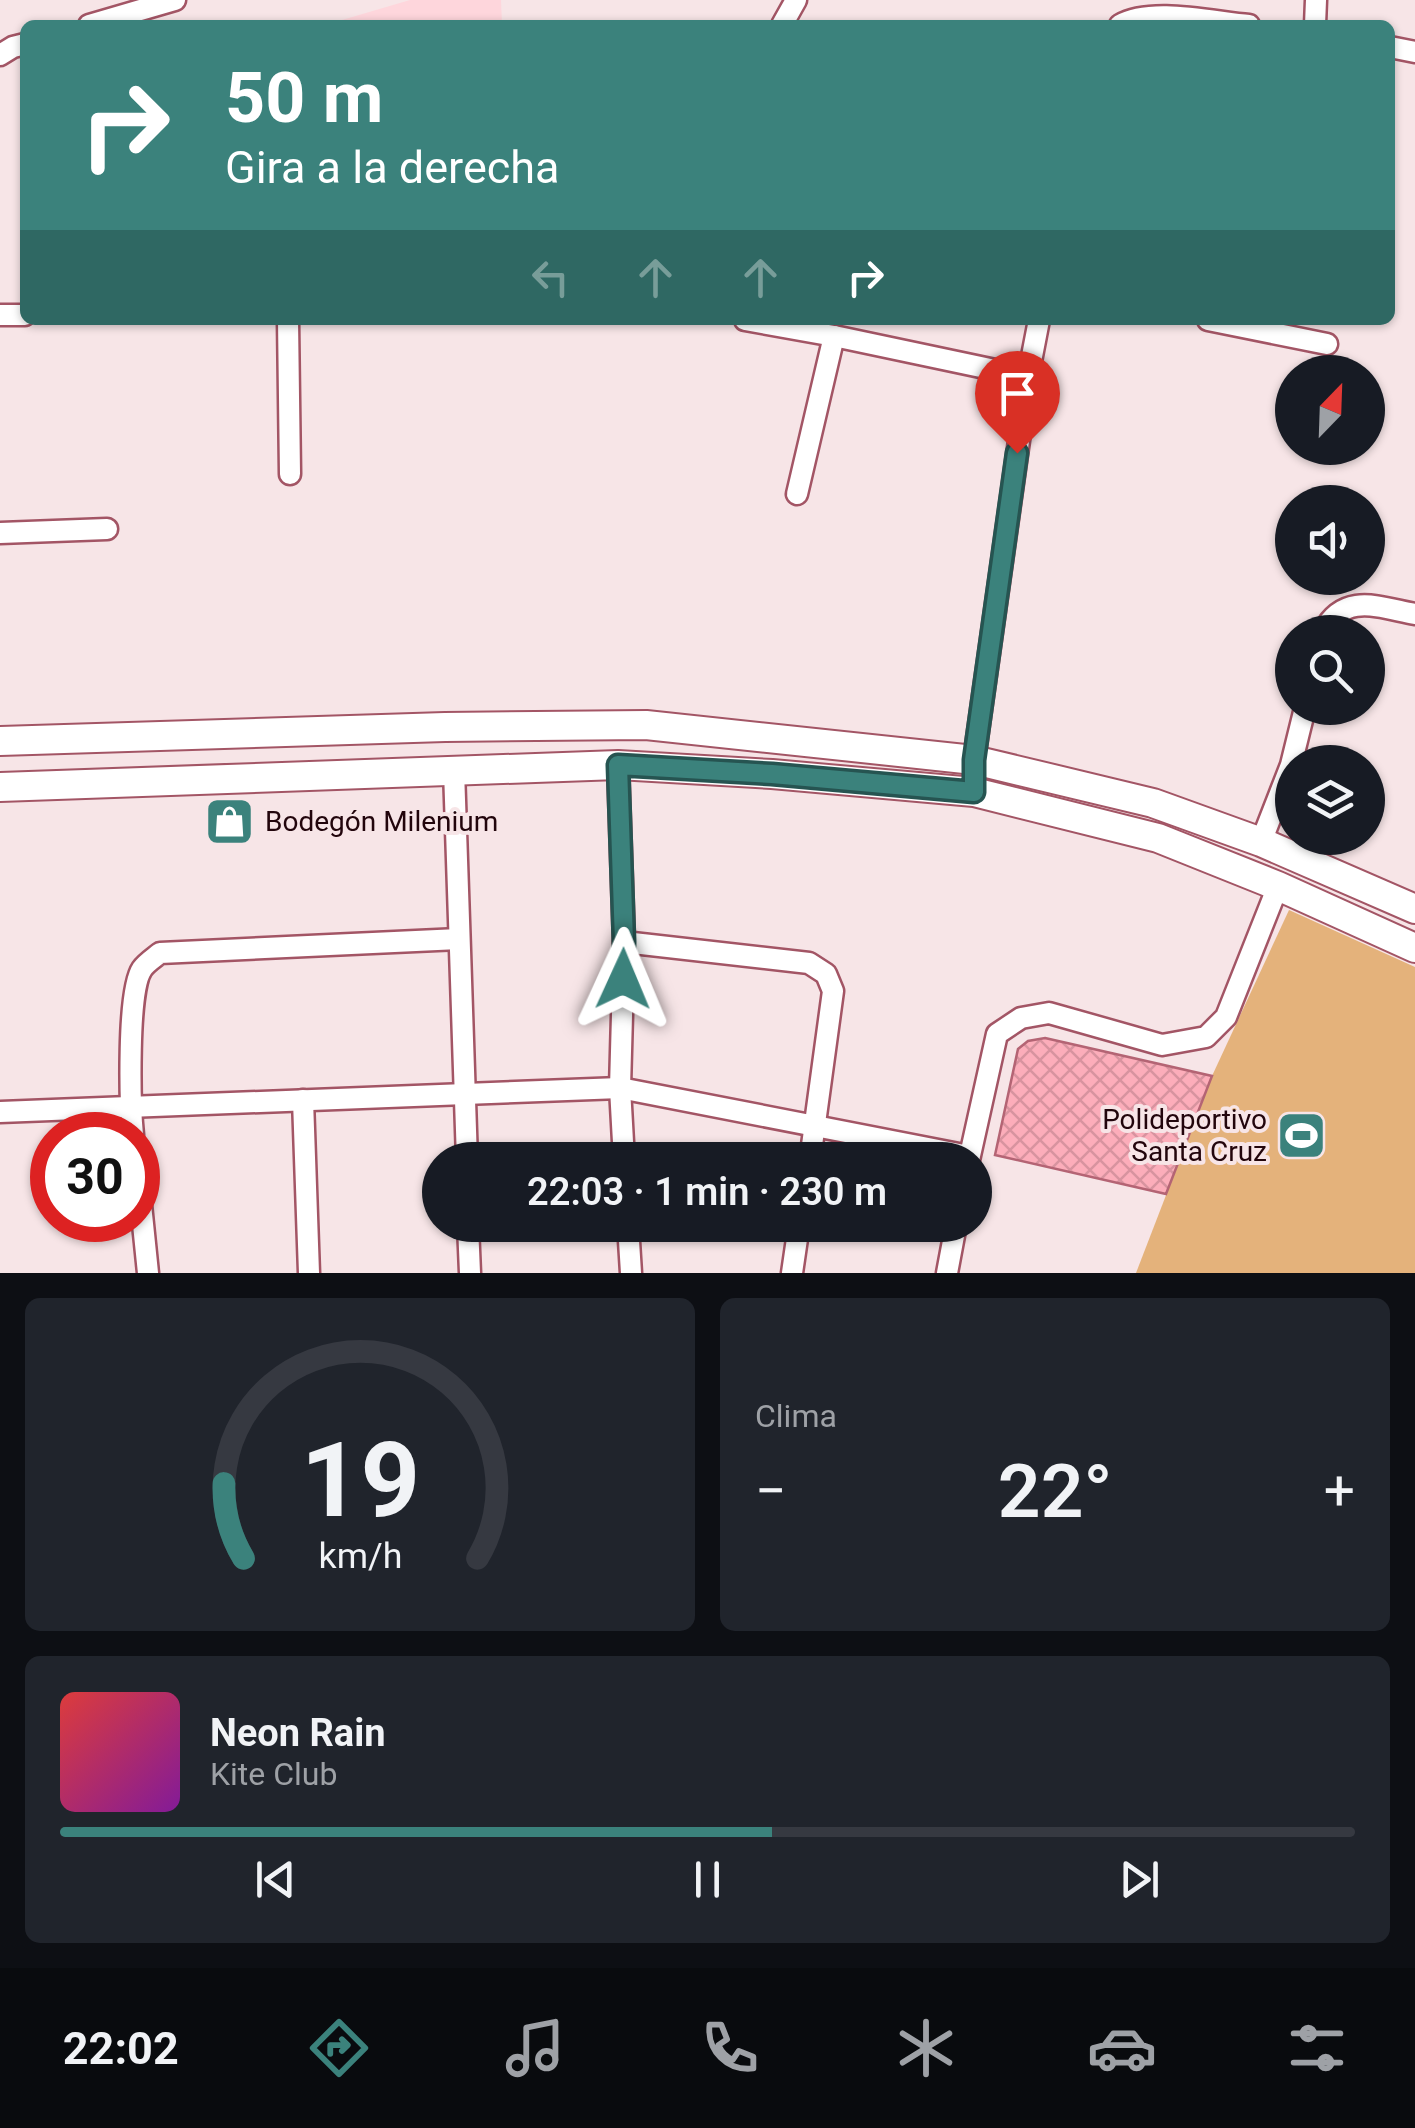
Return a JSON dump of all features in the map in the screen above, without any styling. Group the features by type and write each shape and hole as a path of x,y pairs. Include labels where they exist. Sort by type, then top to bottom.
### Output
{"main road":[{"path":"0,741 646,725 974,760 1153,803 1261,842 1415,909"},
{"path":"0,787 618,765 974,792 1158,838 1278,886 1415,948"}],"street":[{"path":"106,20 175,0"},
{"path":"1132,20 1163,16 1201,20"},
{"path":"288,325 290,474"},
{"path":"773,325 1028,377"},
{"path":"974,792 974,760 1038,325"},
{"path":"1233,325 1327,344"},
{"path":"797,494 834,336"},
{"path":"0,533 107,529"},
{"path":"1334,615 1359,604 1415,614"},
{"path":"1261,842 1291,765 1301,725"},
{"path":"618,765 624,942 620,1088 623,1142"},
{"path":"454,770 467,1142"},
{"path":"973,1142 997,1034 1021,1018 1049,1013 1162,1045 1206,1037 1226,1017 1278,886"},
{"path":"131,1112 134,994 141,970 160,953 460,939"},
{"path":"624,942 809,962 826,974 833,991 813,1142"},
{"path":"0,1112 620,1088 894,1142"},
{"path":"304,1100 309,1273"},
{"path":"145,1242 148,1273"},
{"path":"469,1242 470,1273"},
{"path":"629,1242 631,1273"},
{"path":"792,1273 797,1242"},
{"path":"947,1273 953,1242"}],"shaded area":[{"path":"410,0 501,0 502,20 342,20"},
{"name":"Polideportivo Santa Cruz","path":"1289,910 1415,967 1415,1273 1136,1273 1212,1076"}],"building":[{"path":"1045,1038 1212,1076 1166,1194 995,1155 1018,1049 1028,1041"}],"place":[{"name":"Bodegón Milenium","path":"230,821"},
{"name":"Polideportivo Santa Cruz","path":"1302,1135"}],"route":[{"path":"623,979 618,765 974,792 974,760 1017,453"}]}
